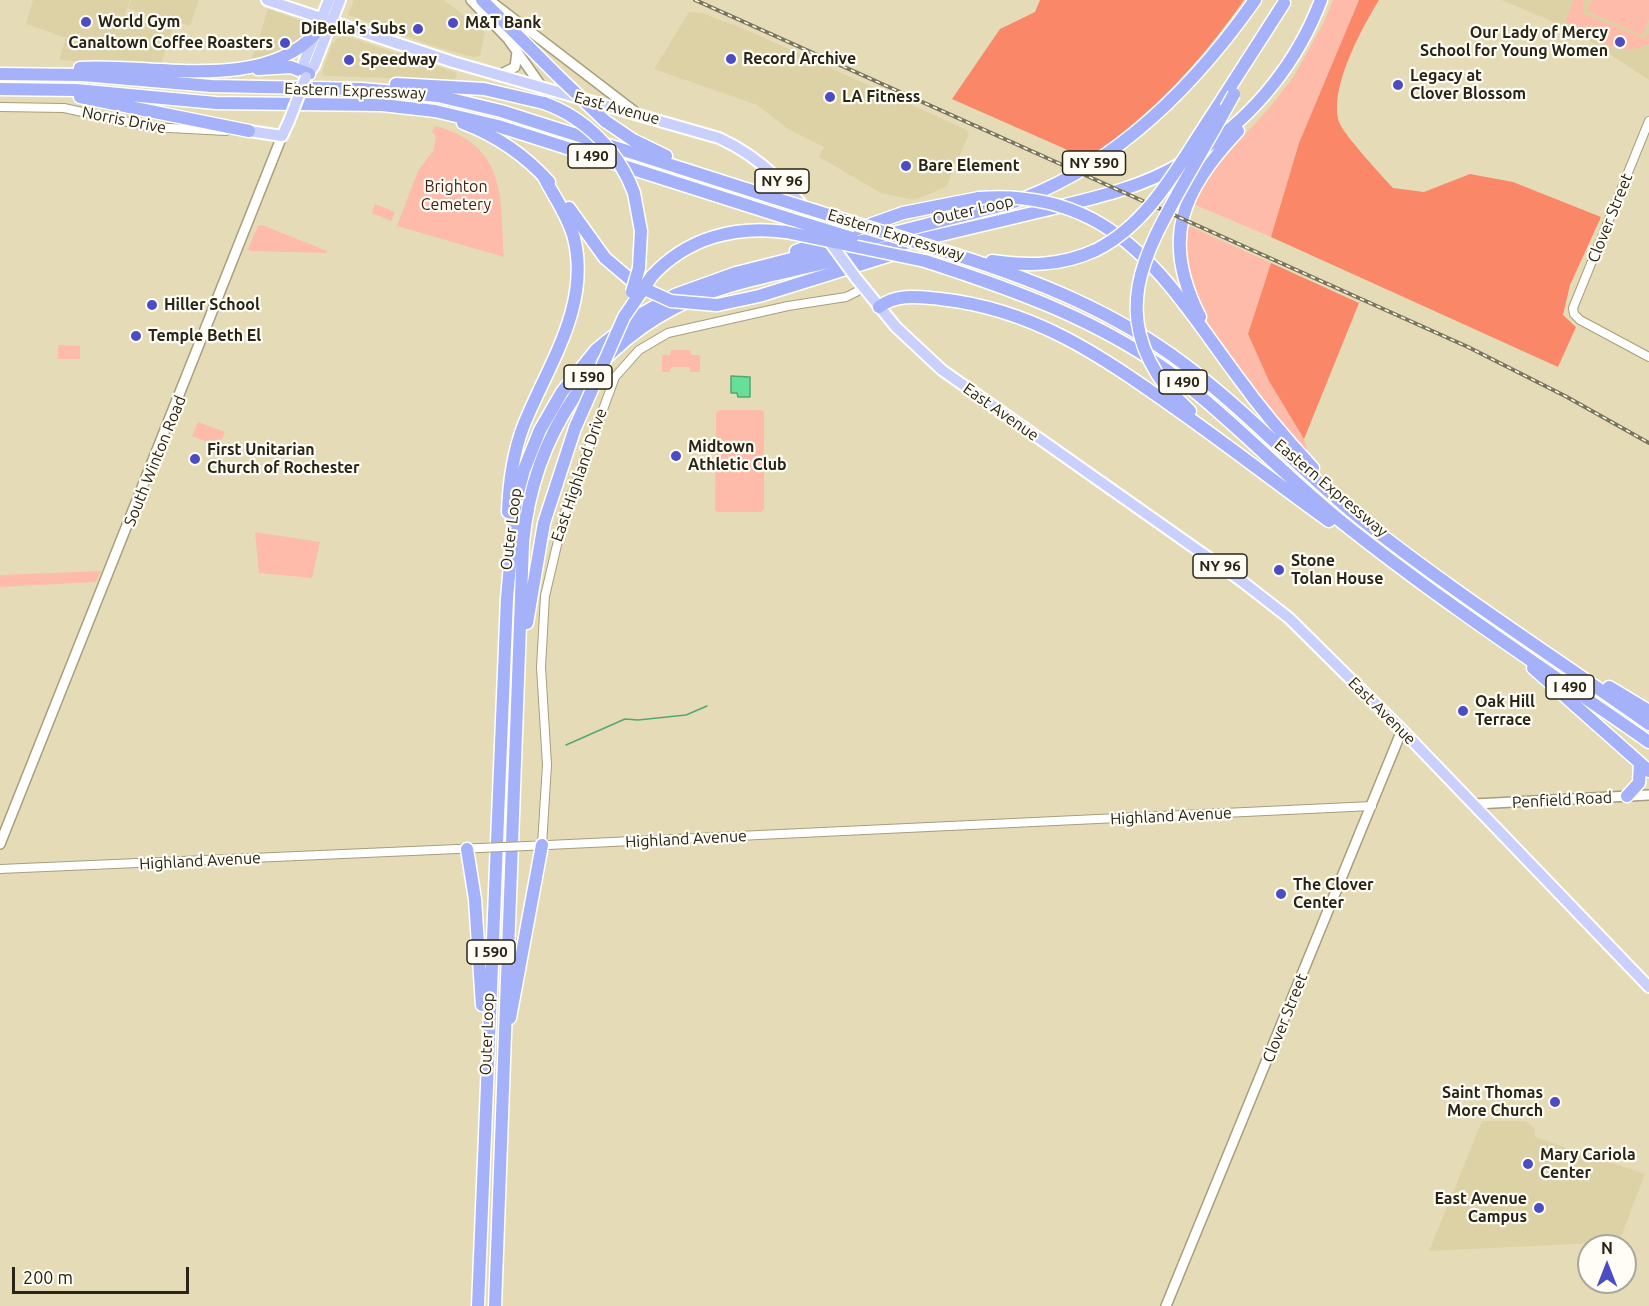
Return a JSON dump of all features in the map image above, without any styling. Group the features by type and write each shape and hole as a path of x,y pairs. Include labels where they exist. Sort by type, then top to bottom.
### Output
{"highway":[{"path":"482,0 605,121 643,145 728,183"},
{"name":"Outer Loop","path":"495,1306 522,554 529,500 540,459 554,429 590,375 637,331 694,299 725,288 1131,187 1180,165 1240,120 1283,72 1305,35 1321,0"},
{"path":"1252,463 1184,406 1166,387 1148,357 1139,330 1137,299 1141,267 1157,231 1285,2"},
{"path":"956,255 1036,265 1064,261 1096,250 1125,231 1144,213 1216,109 1285,2"},
{"name":"Outer Loop","path":"478,1306 507,598 513,522 521,479 540,430 562,392 596,350 638,316 685,290 725,276 1008,204 1039,193 1077,173 1122,143 1163,107 1208,60 1252,3"},
{"path":"220,71 278,58 302,45 315,34"},
{"path":"0,74 97,67 172,72 289,67 306,74"},
{"path":"1223,357 1200,319 1185,282 1180,251 1182,223 1192,192 1206,167 1258,107 1283,72"},
{"name":"Eastern Expressway","path":"0,74 82,75 222,87 405,91 470,102 956,255 1064,294 1113,318 1158,345 1210,384 1314,478 1380,533 1649,724"},
{"path":"329,88 396,84 450,86 504,92 544,103 572,117 599,137 620,163 634,193 641,231 639,268 619,327 575,428 556,480 538,547 517,705"},
{"name":"Eastern Expressway","path":"0,89 87,90 237,104 392,106 435,111 488,123 925,261 1049,304 1098,327 1144,354 1197,393 1325,508 1402,568 1649,742"},
{"path":"22,89 109,102 249,131"},
{"path":"392,106 445,117 486,133 521,155 544,177 601,254 638,286 671,300 694,305 717,305 759,296 1027,214"},
{"path":"507,598 508,508 514,457 528,414 568,324 577,287 577,255 573,234 562,206 544,177"},
{"path":"725,276 891,217 932,206 979,198 1035,200 1068,209 1092,219 1126,241 1150,264 1259,406 1310,465 1380,533"},
{"path":"619,327 636,297 652,276 684,249 713,236 744,230 786,232 925,261"},
{"path":"879,307 897,298 937,299 988,308 1038,324 1077,342 1252,463 1338,528 1402,568"},
{"path":"1491,631 1644,767 1639,783 1627,796"},
{"path":"1520,633 1649,711"},
{"path":"502,1064 542,845"},
{"path":"474,848 487,1064"}],"main road":[{"name":"East Avenue","path":"267,0 497,75 708,134 744,151 780,179 822,230 879,307 918,349 951,377 1280,610 1475,804 1649,987"},
{"name":"South Winton Road","path":"0,844 289,121 326,20 329,0"},
{"name":"South Winton Road","path":"306,74 304,62 315,34 340,0"},
{"path":"471,0 516,50 542,87"},
{"path":"489,0 618,102 641,115"},
{"path":"497,75 514,68 518,60 516,50"},
{"name":"Norris Drive","path":"249,131 282,136"},
{"name":"Clover Street","path":"1166,1306 1402,730"},
{"name":"Penfield Road","path":"1475,804 1649,795"}],"street":[{"name":"Norris Drive","path":"0,107 70,109 146,126 193,131 249,131"},
{"name":"Clover Street","path":"1649,121 1575,302 1574,315 1649,357"},
{"name":"East Highland Drive","path":"542,845 547,765 541,659 545,596 564,515 615,377 639,350 671,332 788,306 843,298 864,288"},
{"name":"Highland Avenue","path":"0,869 1372,806"}],"shaded area":[{"path":"33,0 130,0 125,14 138,18 140,12 128,8 131,0 199,0 190,26 175,22 160,66 59,60 66,38 26,24"},
{"path":"354,0 444,0 485,32 480,56 474,57 436,47 348,15"},
{"path":"1040,0 1244,0 1210,45 1173,87 1132,125 1088,159 952,99 1000,29 1035,12"},
{"path":"1359,0 1379,0 1348,60 1338,95 1337,110 1344,130 1393,188 1424,192 1470,174 1513,182 1601,217 1570,285 1563,315 1576,327 1558,367 1271,237 1299,143"},
{"name":"Our Lady of Mercy School for Young Women","path":"1501,0 1649,0 1649,80 1573,30"},
{"path":"268,9 308,23 302,41 251,62"},
{"path":"689,12 702,13 749,31 967,130 969,134 946,187 914,200 881,193 819,157 824,147 788,129 757,105 654,69"},
{"path":"342,35 457,73 455,80 324,76 322,72 332,44"},
{"path":"1271,263 1359,303 1304,439 1269,381 1248,334"},
{"path":"731,376 750,377 750,397 738,397 737,393 731,393"},
{"name":"East Avenue Campus","path":"1482,1121 1526,1121 1535,1129 1535,1137 1645,1174 1622,1234 1577,1234 1577,1244 1429,1251"}],"green space":[{"path":"1333,0 1359,0 1299,143 1271,237 1193,204 1211,171 1271,106 1294,76 1324,22"},
{"path":"1574,0 1583,0 1584,14 1643,38 1649,34 1649,44 1626,49 1615,47 1565,22"},
{"path":"1592,0 1649,0 1649,19 1642,35 1587,11"},
{"name":"Brighton Cemetery","path":"436,126 459,135 476,147 488,160 499,194 504,257 397,226 418,171 433,151 436,138 432,131"},
{"path":"375,204 395,212 391,221 372,213"},
{"path":"262,225 327,251 326,253 250,251 248,249 258,226"},
{"path":"1187,225 1271,263 1248,334 1269,381 1304,439 1308,452 1244,377 1223,348 1206,318 1193,287 1186,256"},
{"path":"58,345 80,346 80,359 58,359"},
{"path":"671,350 690,350 691,355 700,355 700,372 690,372 690,367 671,367 670,372 662,372 662,355 670,355"},
{"path":"719,410 762,410 764,412 764,509 761,512 718,512 715,510 716,413"},
{"path":"198,422 225,432 218,446 192,436"},
{"path":"255,532 320,542 312,578 259,573"},
{"path":"101,571 96,582 0,587 0,575"}],"waterway":[{"path":"566,745 625,719 638,720 686,715 707,706"}],"railway":[{"path":"695,0 1468,347 1567,397 1649,443"}],"place":[{"name":"World Gym","path":"86,22"},
{"name":"M&T Bank","path":"453,23"},
{"name":"DiBella's Subs","path":"418,29"},
{"name":"Our Lady of Mercy School for Young Women","path":"1620,42"},
{"name":"Canaltown Coffee Roasters","path":"285,43"},
{"name":"Record Archive","path":"731,59"},
{"name":"Speedway","path":"349,60"},
{"name":"Legacy at Clover Blossom","path":"1398,85"},
{"name":"LA Fitness","path":"830,97"},
{"name":"Bare Element","path":"906,166"},
{"name":"Hiller School","path":"152,305"},
{"name":"Temple Beth El","path":"136,336"},
{"name":"Midtown Athletic Club","path":"676,456"},
{"name":"First Unitarian Church of Rochester","path":"195,459"},
{"name":"Stone Tolan House","path":"1279,570"},
{"name":"Oak Hill Terrace","path":"1463,711"},
{"name":"The Clover Center","path":"1281,894"},
{"name":"Saint Thomas More Church","path":"1555,1102"},
{"name":"Mary Cariola Center","path":"1528,1164"},
{"name":"East Avenue Campus","path":"1539,1208"}]}
